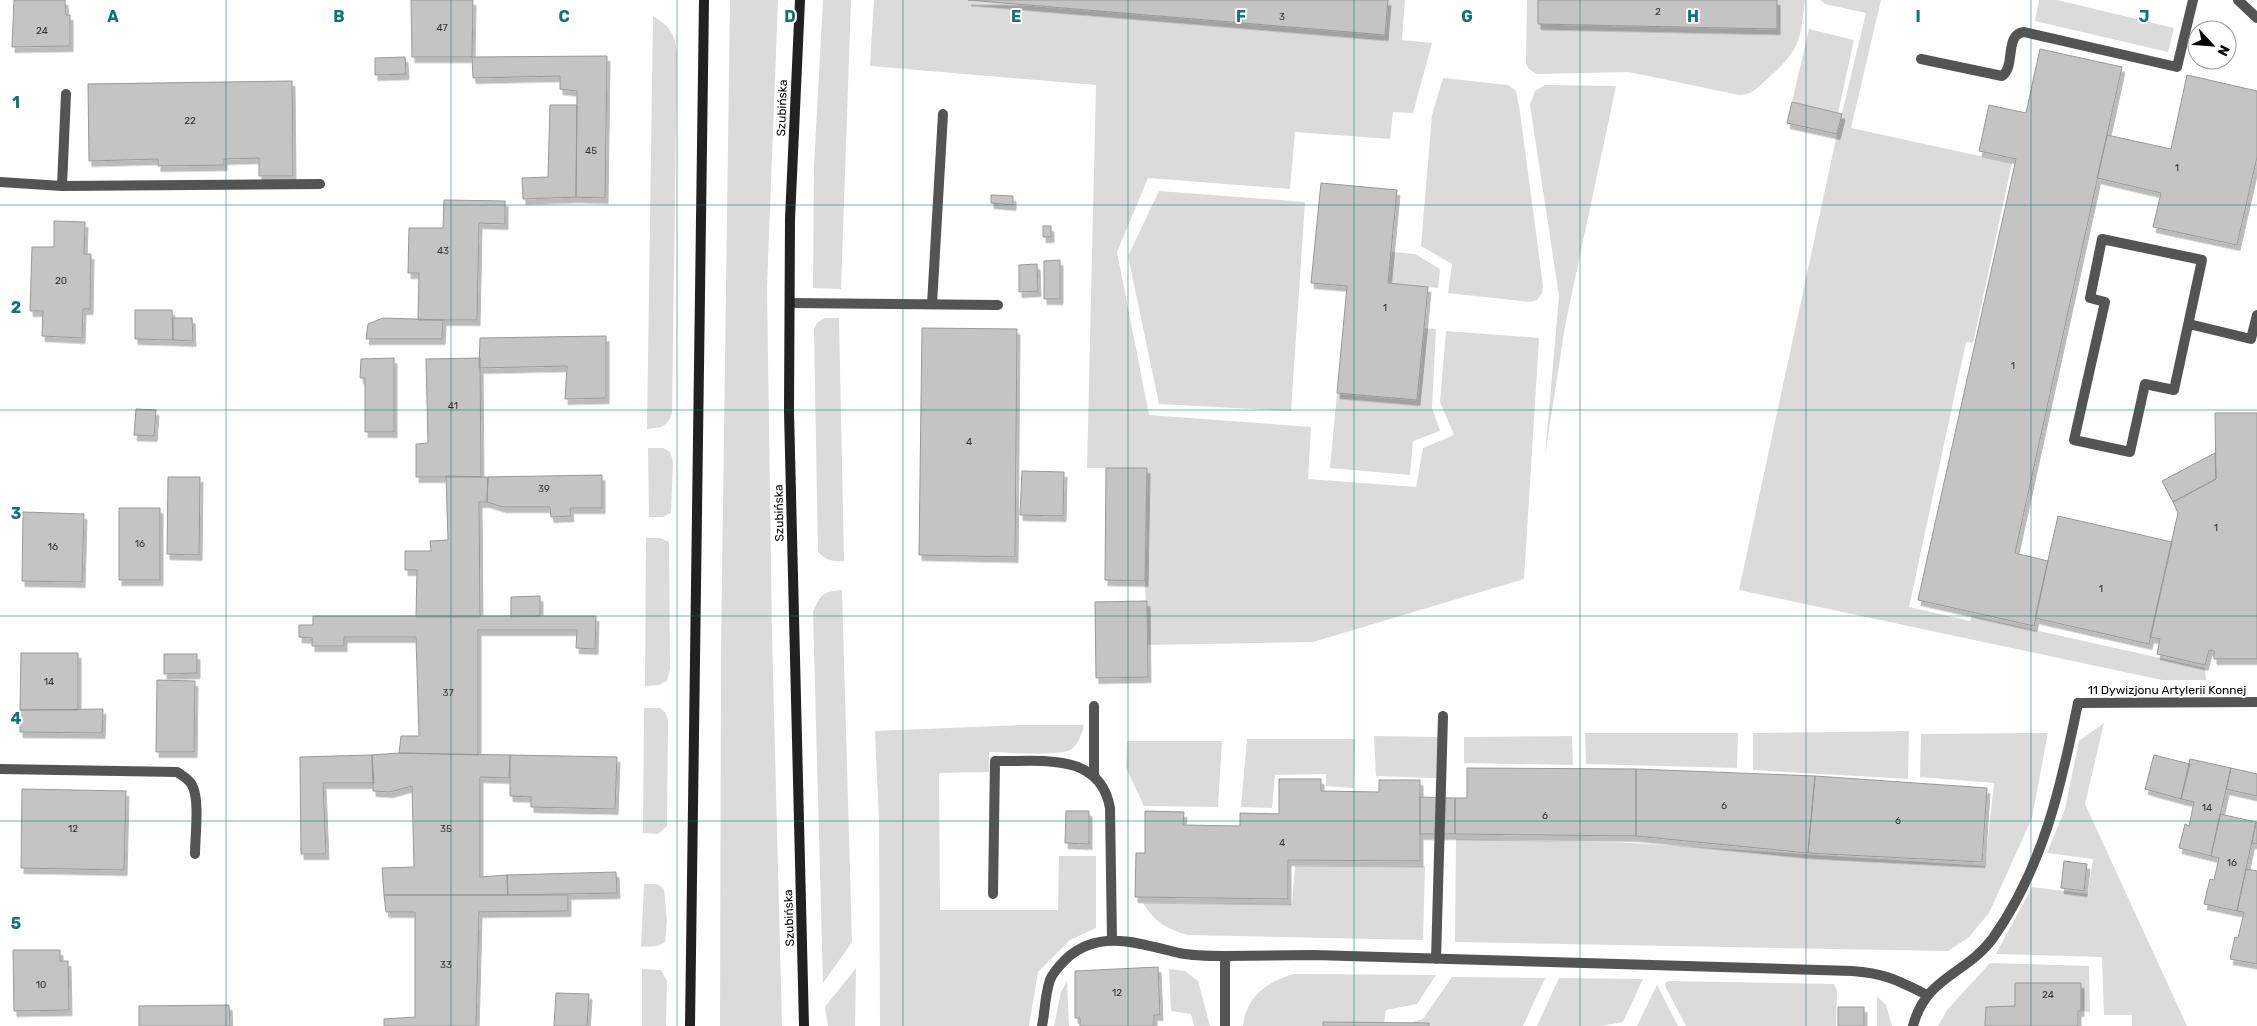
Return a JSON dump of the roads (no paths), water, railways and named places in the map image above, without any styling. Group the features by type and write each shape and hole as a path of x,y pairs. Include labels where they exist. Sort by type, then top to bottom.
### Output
{"main road":[{"path":"690,1026 704,0"},
{"name":"Szubińska","path":"800,0 790,219 789,412 804,1026"}],"street":[{"path":"1921,59 2002,76 2007,71 2014,37 2020,32 2024,32 2177,67 2193,0"},
{"path":"2238,0 2257,18"},
{"path":"62,186 66,94"},
{"path":"932,304 944,114"},
{"path":"0,182 62,186 320,184"},
{"path":"2102,239 2202,260 2189,324 2174,390 2145,384 2130,452 2074,440 2105,302 2090,298 2102,239"},
{"path":"790,303 998,305"},
{"path":"2189,324 2252,338 2257,315"},
{"name":"11 Dywizjonu Artylerii Konnej","path":"1927,995 1941,981 1982,952 2003,922 2023,886 2042,847 2051,819 2078,703 2257,702"},
{"path":"1094,706 1094,776"},
{"path":"1436,959 1443,716"},
{"path":"993,894 995,761 1067,763 1082,767 1105,788 1110,808 1112,940"},
{"path":"0,769 177,772 186,777 193,786 196,799 195,854"},
{"path":"1042,1026 1050,980 1059,966 1073,953 1092,943 1112,940 1137,943 1180,953 1225,956 1314,955 1868,972 1888,976 1927,995 1917,1011 1913,1026"},
{"path":"1225,956 1225,1026"}]}
